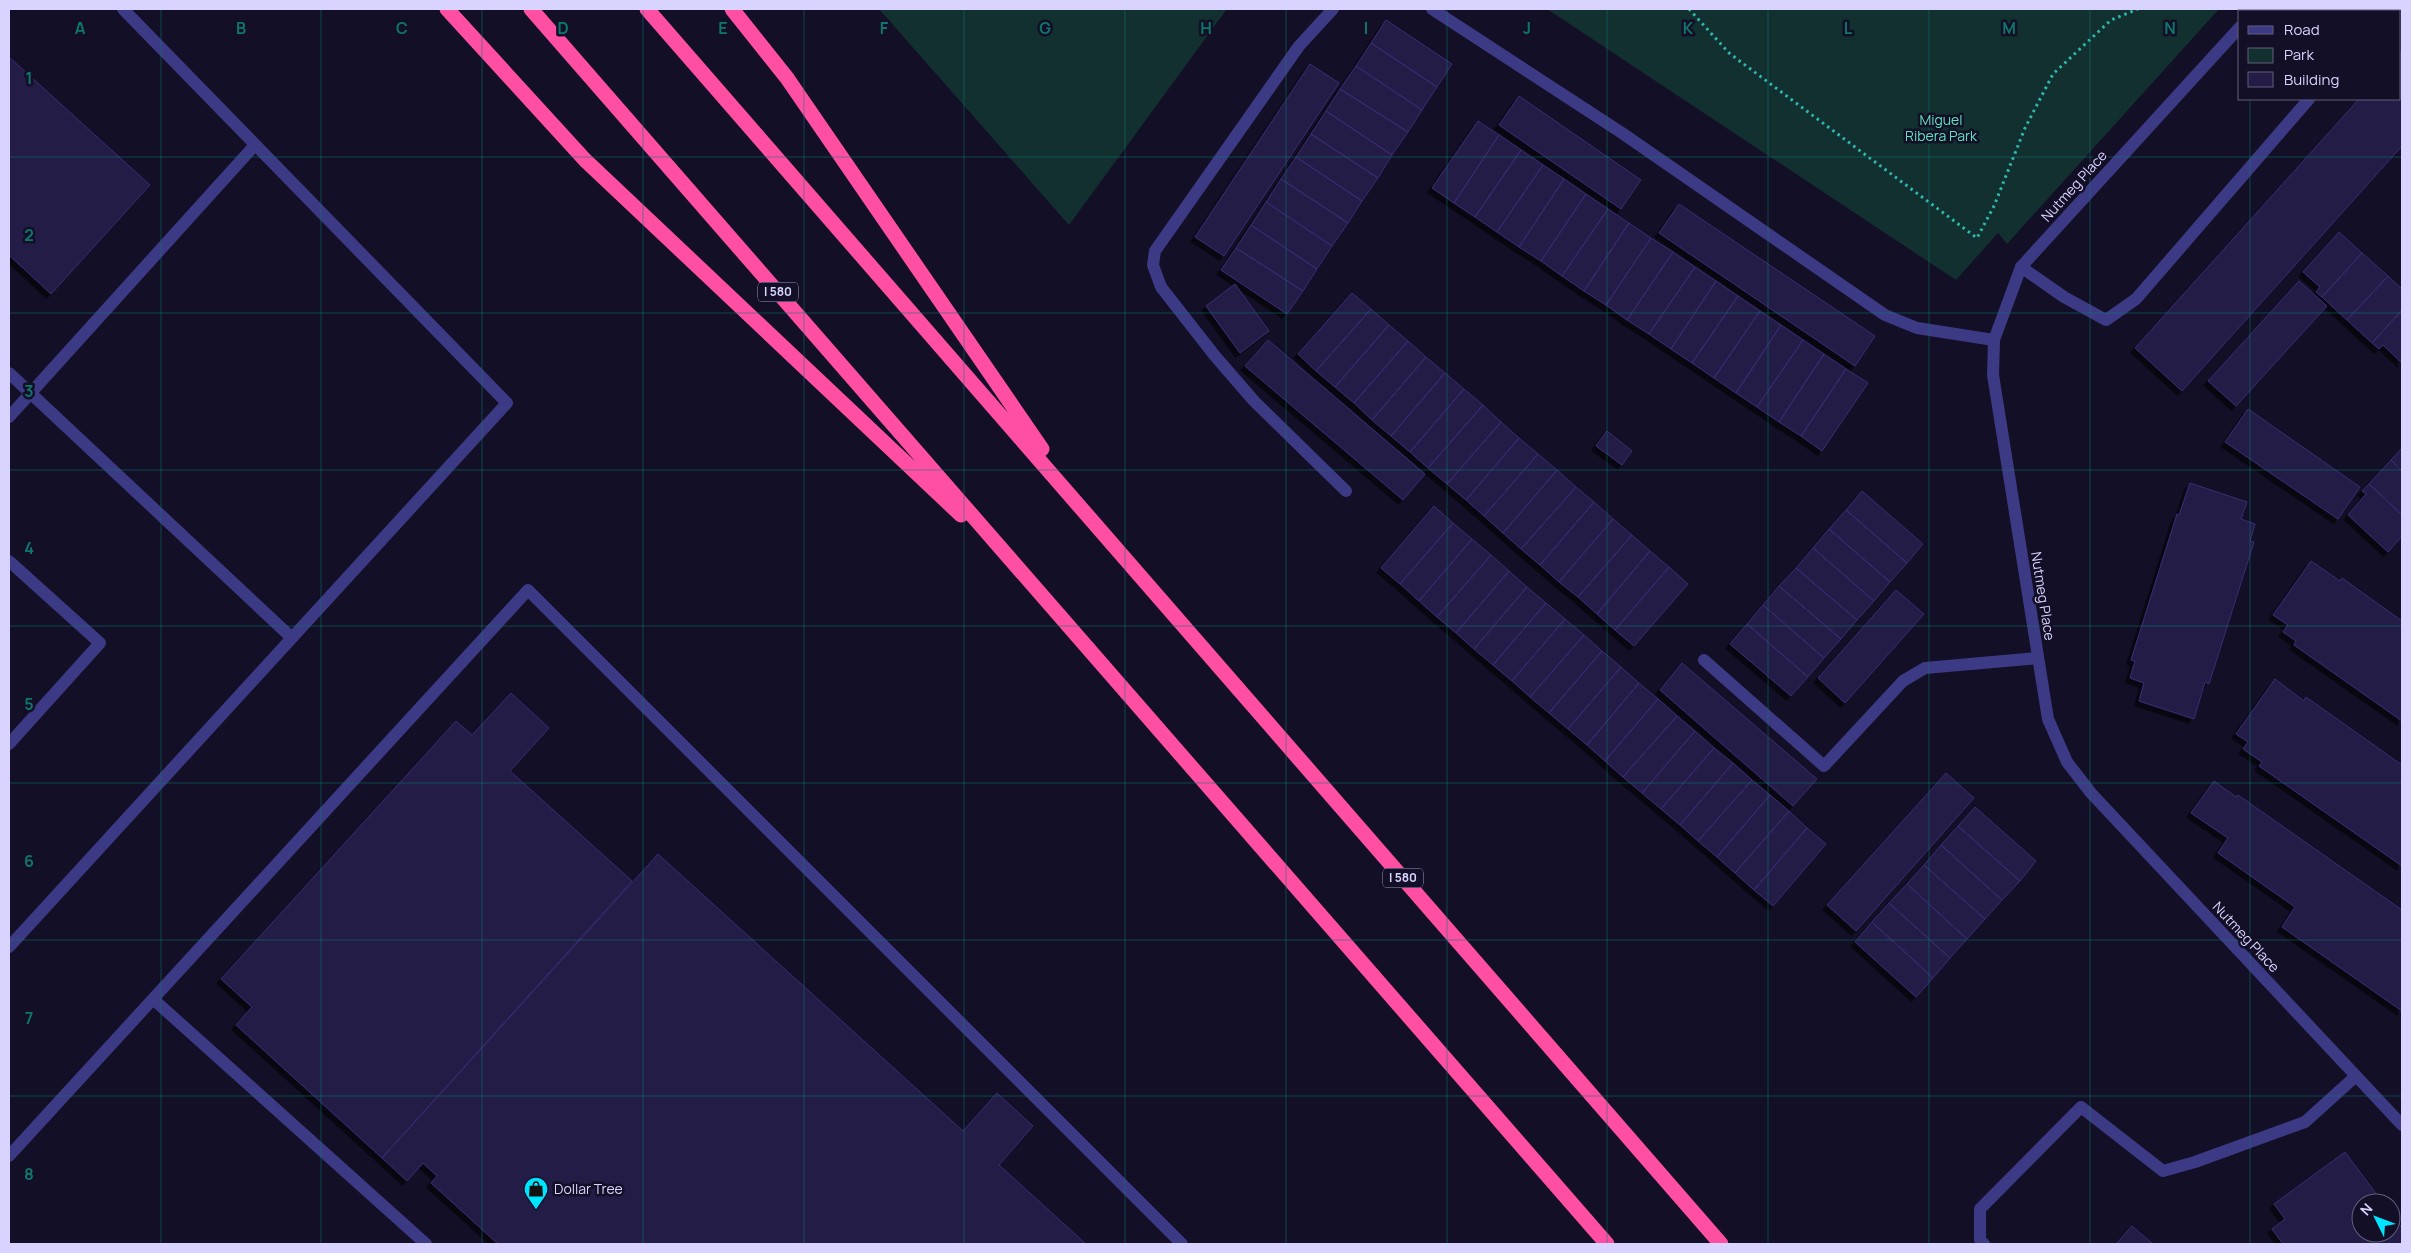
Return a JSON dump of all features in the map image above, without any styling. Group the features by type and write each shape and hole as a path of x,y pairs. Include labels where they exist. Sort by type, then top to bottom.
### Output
{"highway":[{"path":"448,9 585,160 1026,576"},
{"name":"I 580","path":"531,9 1607,1244"},
{"name":"I 580","path":"647,9 1722,1244"},
{"path":"732,9 787,78 1085,512"}],"street":[{"path":"9,947 508,404 123,9"},
{"path":"1333,9 1299,46 1154,251 1153,265 1161,287 1215,356 1254,401 1346,491"},
{"path":"1432,9 1622,133 1885,314 1917,328 1994,340"},
{"name":"Nutmeg Place","path":"2238,29 2021,266 1994,340 1993,375 2048,719 2067,762 2091,793 2402,1125"},
{"path":"2021,266 2064,297 2106,320 2136,300 2308,100"},
{"path":"9,417 255,145"},
{"path":"9,373 292,638"},
{"path":"9,561 100,643 9,744"},
{"path":"9,1156 528,590 1182,1244"},
{"path":"1704,660 1824,766 1903,681 1925,668 2038,658"},
{"path":"153,999 426,1244"},
{"path":"1984,1244 1980,1240 1980,1210 2081,1107 2163,1171 2195,1162 2305,1122 2356,1076"}],"path":[{"path":"1689,9 1729,52 1977,238 1994,206 2025,128 2053,74 2111,20 2138,9"}],"green space":[{"path":"879,9 1227,9 1069,225"},
{"name":"Miguel Ribera Park","path":"1547,9 2219,9 2007,244 1998,233 1956,280"}],"building":[{"path":"1386,20 1452,64 1437,87 1371,43"},
{"path":"1371,43 1437,87 1422,110 1356,66"},
{"path":"2402,51 2402,146 2182,391 2135,348 2358,100 2401,100"},
{"path":"9,57 150,185 51,294 9,255"},
{"path":"1310,64 1339,83 1224,256 1195,237"},
{"path":"1356,66 1422,110 1408,132 1340,89"},
{"path":"1340,89 1408,132 1392,155 1326,111"},
{"path":"1519,96 1641,180 1621,209 1499,125"},
{"path":"1326,111 1392,155 1378,178 1311,134"},
{"path":"1478,121 1499,135 1454,203 1432,188"},
{"path":"1311,134 1378,178 1362,201 1296,157"},
{"path":"1499,135 1521,150 1475,217 1454,203"},
{"path":"1521,150 1543,165 1497,232 1475,217"},
{"path":"1296,157 1362,201 1348,223 1281,179"},
{"path":"1543,165 1564,179 1519,247 1497,232"},
{"path":"1281,179 1348,223 1332,246 1266,202"},
{"path":"1564,179 1586,194 1541,261 1519,247"},
{"path":"1586,194 1608,209 1562,276 1541,261"},
{"path":"1266,202 1332,246 1317,269 1251,225"},
{"path":"1679,204 1875,336 1855,366 1659,233"},
{"path":"1608,209 1629,223 1584,291 1562,276"},
{"path":"1629,223 1651,238 1606,305 1584,291"},
{"path":"1251,225 1317,269 1303,291 1236,248"},
{"path":"2339,232 2362,253 2322,297 2316,292 2320,287 2303,272"},
{"path":"1651,238 1673,252 1627,320 1606,305"},
{"path":"1236,248 1303,291 1287,314 1221,270"},
{"path":"1673,252 1695,267 1649,334 1627,320"},
{"path":"2362,253 2388,276 2347,320 2322,297"},
{"path":"1695,267 1716,281 1671,349 1649,334"},
{"path":"2388,276 2402,289 2402,310 2372,343 2347,320"},
{"path":"1716,281 1738,296 1692,363 1671,349"},
{"path":"2299,281 2327,306 2236,406 2208,381"},
{"path":"1235,284 1269,331 1240,353 1206,306"},
{"path":"1352,293 1371,309 1316,371 1298,354"},
{"path":"1738,296 1760,311 1714,378 1692,363"},
{"path":"1371,309 1389,325 1335,387 1316,371"},
{"path":"2402,310 2402,363 2383,345 2379,349 2372,343"},
{"path":"1760,311 1781,325 1736,393 1714,378"},
{"path":"1389,325 1408,341 1354,403 1335,387"},
{"path":"1781,325 1803,340 1757,407 1736,393"},
{"path":"1268,340 1425,474 1403,500 1245,366"},
{"path":"1803,340 1824,354 1779,422 1757,407"},
{"path":"1408,341 1426,357 1372,420 1354,403"},
{"path":"1824,354 1846,369 1801,436 1779,422"},
{"path":"1426,357 1445,373 1391,436 1372,420"},
{"path":"1846,369 1868,383 1822,451 1801,436"},
{"path":"1445,373 1464,389 1410,452 1391,436"},
{"path":"1464,389 1483,405 1428,468 1410,452"},
{"path":"1483,405 1501,422 1447,484 1428,468"},
{"path":"2248,409 2360,487 2338,519 2225,442"},
{"path":"1501,422 1519,438 1466,500 1447,484"},
{"path":"1607,431 1632,451 1622,465 1596,446"},
{"path":"1519,438 1538,454 1484,516 1466,500"},
{"path":"2402,448 2402,471 2391,460"},
{"path":"1538,454 1557,470 1503,533 1484,516"},
{"path":"2391,460 2402,471 2402,515 2369,484"},
{"path":"1557,470 1576,487 1521,549 1503,533"},
{"path":"2190,483 2247,502 2241,519 2255,524 2250,541 2254,542 2209,684 2205,682 2194,719 2139,701 2144,683 2130,678 2135,661 2131,660 2177,514 2179,515"},
{"path":"2369,484 2402,515 2402,536 2388,552 2348,515 2366,494 2362,491"},
{"path":"1576,487 1594,502 1540,565 1521,549"},
{"path":"1862,491 1923,544 1907,563 1846,510"},
{"path":"1594,502 1613,519 1559,582 1540,565"},
{"path":"1434,506 1453,523 1400,584 1381,568"},
{"path":"1846,510 1907,563 1890,582 1829,529"},
{"path":"1613,519 1632,535 1578,597 1559,582"},
{"path":"1453,523 1472,539 1419,601 1400,584"},
{"path":"1829,529 1890,582 1874,601 1813,548"},
{"path":"1632,535 1650,551 1597,614 1578,597"},
{"path":"1472,539 1491,555 1437,617 1419,601"},
{"path":"1813,548 1874,601 1857,620 1796,568"},
{"path":"1650,551 1669,567 1615,630 1597,614"},
{"path":"1491,555 1509,571 1456,633 1437,617"},
{"path":"2311,561 2340,581 2342,578 2402,621 2402,721 2294,645 2296,641 2283,632 2288,625 2273,615"},
{"path":"1669,567 1688,584 1634,646 1615,630"},
{"path":"1796,568 1857,620 1841,639 1779,586"},
{"path":"1509,571 1527,587 1474,649 1456,633"},
{"path":"1779,586 1841,639 1824,658 1763,605"},
{"path":"1527,587 1546,603 1493,665 1474,649"},
{"path":"1896,590 1924,614 1845,703 1818,678"},
{"path":"1546,603 1565,619 1512,681 1493,665"},
{"path":"1763,605 1824,658 1808,677 1747,624"},
{"path":"1565,619 1584,635 1530,697 1512,681"},
{"path":"1747,624 1808,677 1791,696 1730,644"},
{"path":"1584,635 1602,651 1549,713 1530,697"},
{"path":"1602,651 1621,667 1568,729 1549,713"},
{"path":"1682,663 1817,779 1793,806 1660,690"},
{"path":"1621,667 1639,683 1587,745 1568,729"},
{"path":"2275,679 2304,701 2306,697 2402,765 2402,866 2259,766 2262,762 2243,749 2248,742 2236,734"},
{"path":"1639,683 1658,699 1605,761 1587,745"},
{"path":"511,693 549,728 510,771 632,881 382,1158 236,1025 252,1007 221,979 456,721 472,735"},
{"path":"1658,699 1677,716 1623,777 1605,761"},
{"path":"1677,716 1695,731 1642,793 1623,777"},
{"path":"1695,731 1714,748 1661,809 1642,793"},
{"path":"1714,748 1733,763 1680,825 1661,809"},
{"path":"1733,763 1752,780 1698,841 1680,825"},
{"path":"1946,773 1974,798 1856,931 1827,905"},
{"path":"1752,780 1770,795 1717,857 1698,841"},
{"path":"2214,781 2236,797 2238,795 2402,910 2402,1011 2282,927 2295,907 2218,853 2228,838 2191,813"},
{"path":"1770,795 1789,811 1735,873 1717,857"},
{"path":"1975,807 2036,861 2020,881 1958,826"},
{"path":"1789,811 1807,828 1754,890 1735,873"},
{"path":"1958,826 2020,881 2002,900 1941,845"},
{"path":"1807,828 1826,844 1773,906 1754,890"},
{"path":"1941,845 2002,900 1985,919 1924,865"},
{"path":"658,854 963,1131 997,1093 1033,1126 999,1165 1086,1244 498,1244 431,1183 437,1176 423,1163 407,1181 382,1158"},
{"path":"1924,865 1985,919 1967,939 1907,884"},
{"path":"1907,884 1967,939 1950,958 1889,903"},
{"path":"1889,903 1950,958 1933,978 1872,922"},
{"path":"1872,922 1933,978 1916,997 1855,942"},
{"path":"2345,1152 2376,1193 2351,1193 2351,1243 2401,1243 2401,1227 2402,1244 2283,1244 2272,1229 2285,1219 2274,1204"},
{"path":"2132,1226 2153,1244 2116,1244"}],"place":[{"name":"Dollar Tree","path":"536,1210"}]}
